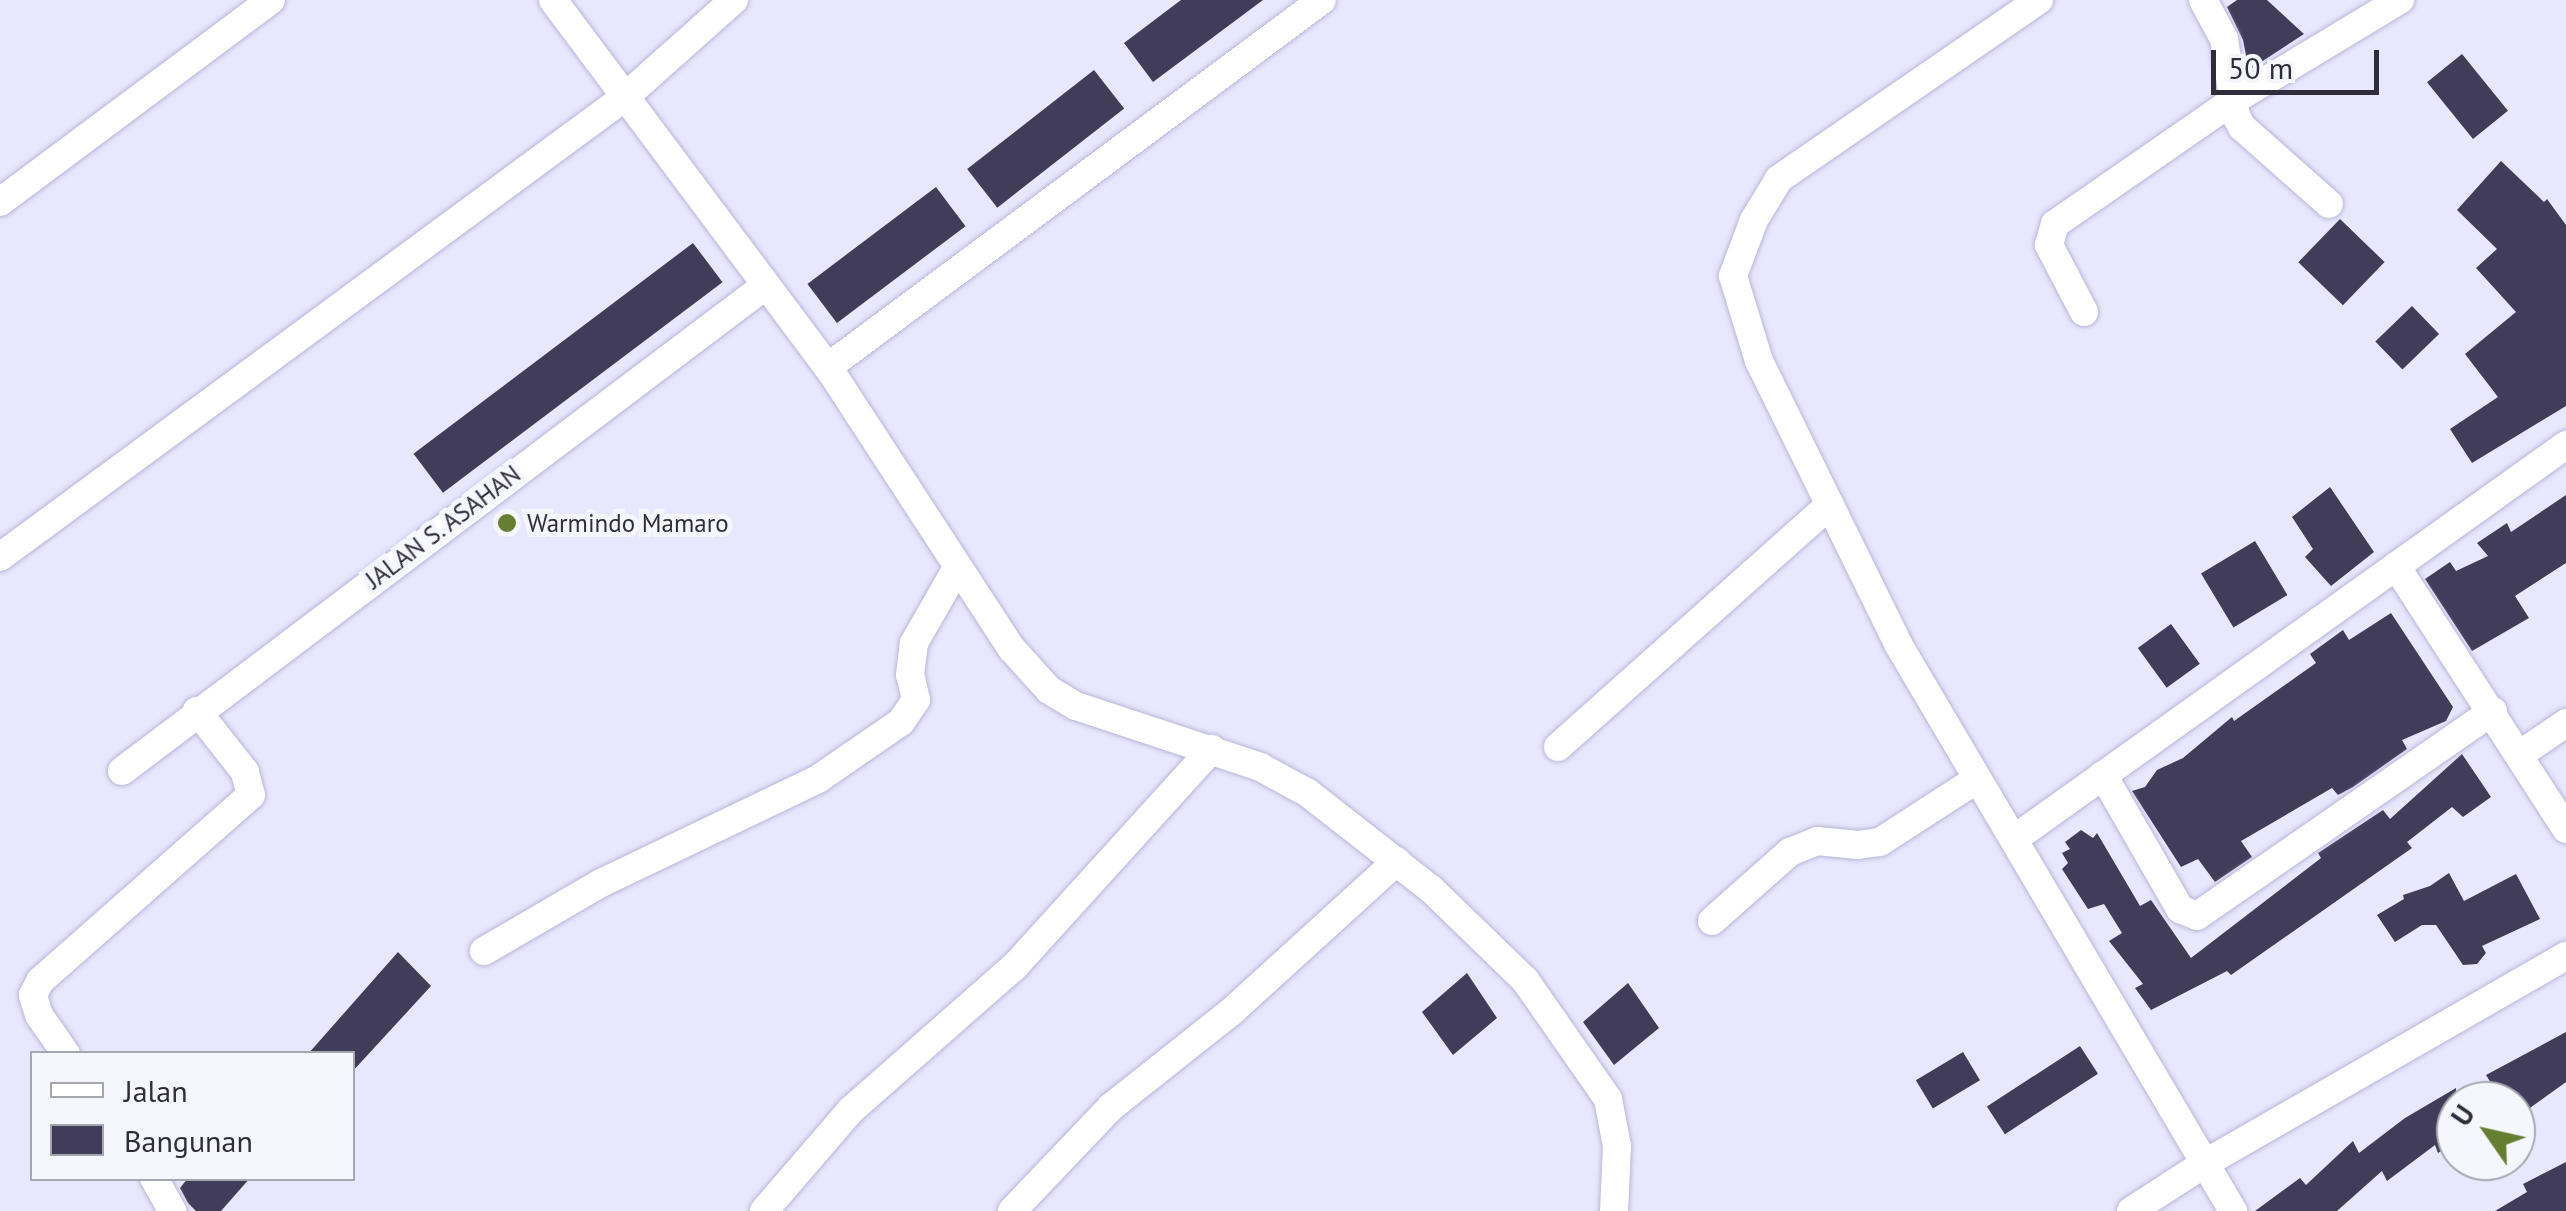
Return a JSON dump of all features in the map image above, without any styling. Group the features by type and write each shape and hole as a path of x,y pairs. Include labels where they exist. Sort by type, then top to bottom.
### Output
{"street":[{"path":"0,202 270,0"},
{"path":"553,0 828,367 1012,649 1048,690 1076,706 1212,749 1308,793 1397,861 1491,944 1525,980 1608,1099 1617,1146 1614,1211"},
{"path":"0,557 625,97 734,0"},
{"path":"828,367 1322,0"},
{"path":"2040,0 1780,179 1740,252 1733,276 1760,361 1898,644 2234,1211"},
{"path":"2084,312 2050,244 2054,224 2234,100 2400,0"},
{"path":"2209,2 2224,39 2242,127 2329,204"},
{"name":"JALAN S. ASAHAN","path":"122,771 766,286"},
{"path":"2014,839 2566,445"},
{"path":"1558,747 1830,505"},
{"path":"2396,566 2566,829"},
{"path":"484,951 601,883 818,779 901,722 916,700 910,675 914,643 958,568"},
{"path":"64,1051 39,1015 33,996 40,981 251,795 245,772 197,711"},
{"path":"2103,775 2180,909 2198,916 2493,712"},
{"path":"2520,755 2566,723"},
{"path":"764,1211 851,1110 1015,966 1212,749"},
{"path":"1712,921 1790,852 1817,841 1858,846 1880,842 1976,780"},
{"path":"1012,1211 1110,1107 1231,1012 1397,861"},
{"path":"2132,1211 2204,1164 2566,956"},
{"path":"156,1181 172,1211"}],"building":[{"path":"1181,0 1263,0 1153,82 1124,43"},
{"path":"2237,0 2267,0 2304,34 2249,70 2243,40 2227,7"},
{"path":"2462,54 2508,111 2473,139 2427,82"},
{"path":"1094,70 1124,109 997,208 967,169"},
{"path":"2501,161 2544,202 2547,199 2566,225 2566,406 2472,463 2450,429 2498,397 2465,354 2516,312 2476,268 2497,249 2457,210"},
{"path":"936,187 965,226 837,323 807,284"},
{"path":"2340,219 2385,262 2343,305 2298,262"},
{"path":"693,243 722,282 443,493 413,454"},
{"path":"2412,306 2439,334 2402,369 2375,341"},
{"path":"2330,487 2374,552 2331,586 2305,557 2313,549 2292,517"},
{"path":"2566,495 2566,563 2515,596 2529,618 2472,651 2425,579 2450,562 2456,571 2488,556 2477,543 2507,523 2511,532"},
{"path":"2255,541 2287,595 2233,627 2201,573"},
{"path":"2391,613 2453,707 2446,721 2402,740 2407,749 2353,787 2338,795 2332,788 2241,841 2252,857 2215,882 2198,859 2181,867 2132,791 2145,787 2157,770 2183,758 2232,717 2234,721 2316,663 2310,654 2343,630 2349,640"},
{"path":"2171,624 2200,664 2167,688 2138,648"},
{"path":"2462,754 2491,797 2463,817 2452,807 2407,842 2412,848 2231,975 2227,971 2151,1010 2135,988 2143,984 2109,941 2122,933 2104,904 2088,909 2062,869 2068,863 2062,853 2070,849 2065,842 2081,830 2093,838 2097,833 2140,906 2151,900 2191,958 2321,858 2318,853 2383,810 2390,819"},
{"path":"2449,873 2464,901 2516,874 2540,919 2482,946 2486,953 2477,964 2463,965 2436,925 2422,925 2395,942 2377,915 2404,899 2403,895 2430,886"},
{"path":"398,952 431,986 355,1069 355,1051 311,1051"},
{"path":"1467,973 1497,1018 1453,1055 1422,1012"},
{"path":"1628,983 1659,1028 1614,1065 1583,1022"},
{"path":"2566,1032 2566,1082 2536,1104 2536,1081 2490,1081 2486,1075"},
{"path":"2080,1046 2098,1074 2005,1134 1987,1106"},
{"path":"1963,1052 1980,1080 1933,1109 1916,1080"},
{"path":"2436,1100 2436,1148 2387,1181 2382,1171 2337,1211 2255,1211 2300,1178 2306,1185 2353,1141 2359,1153"},
{"path":"2566,1162 2566,1211 2495,1211 2527,1192 2523,1184 2536,1181 2536,1177"},
{"path":"186,1181 247,1181 221,1211 196,1211 180,1188"}],"place":[{"name":"Warmindo Mamaro","path":"507,523"}]}
